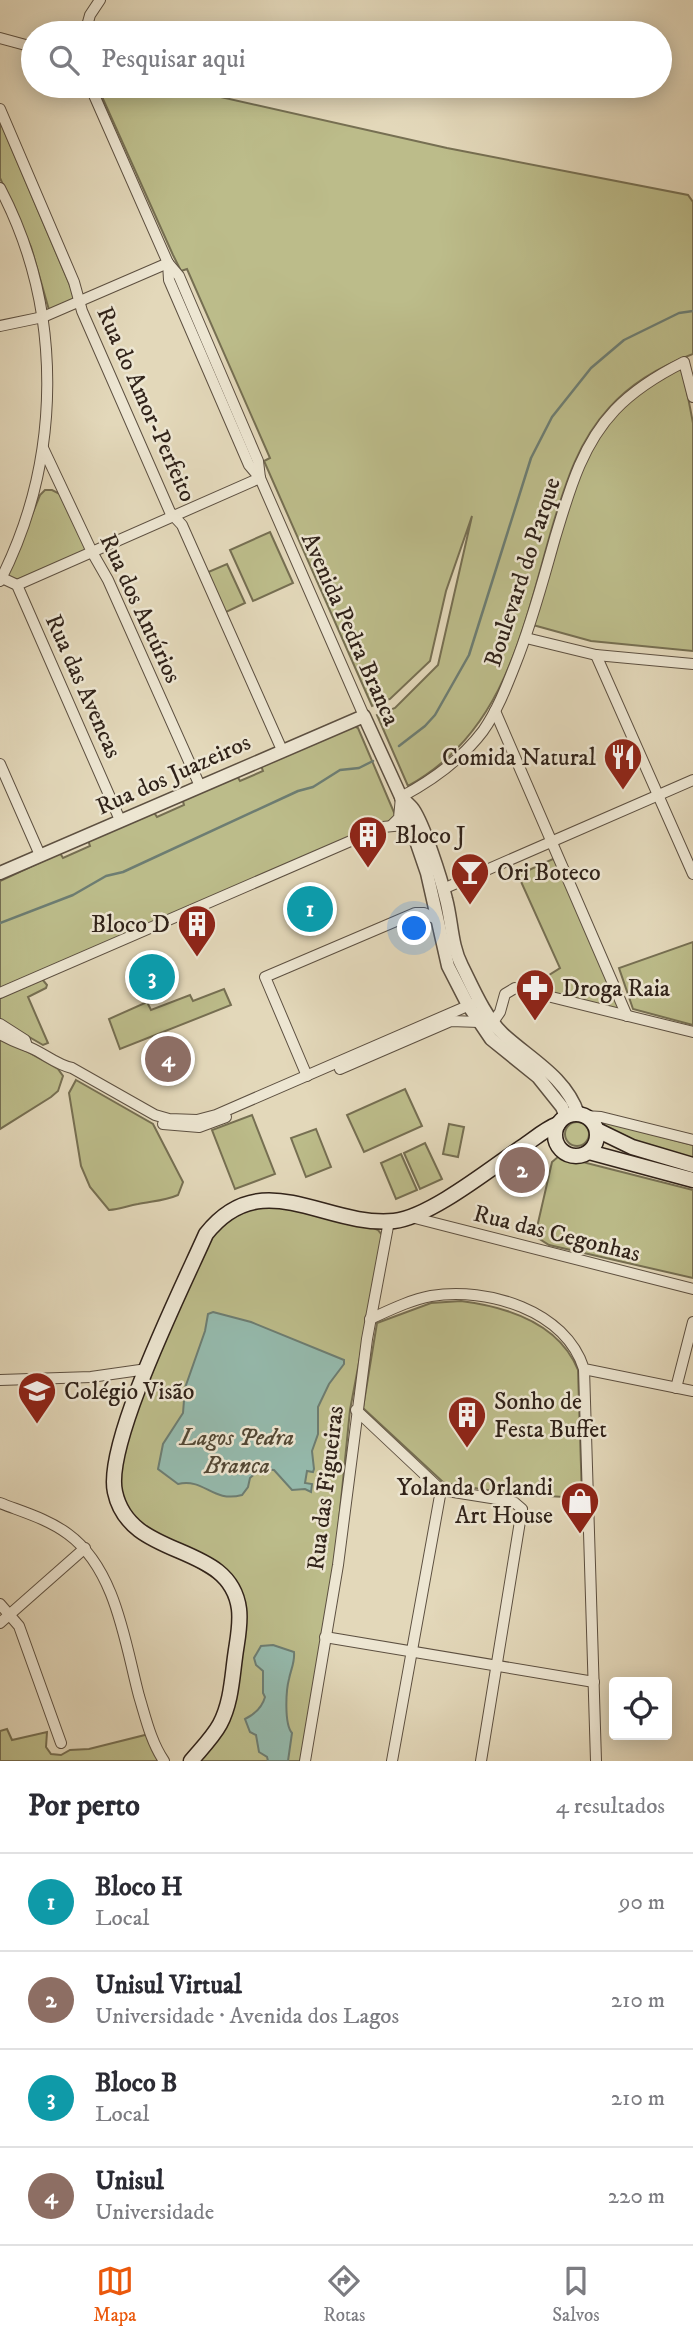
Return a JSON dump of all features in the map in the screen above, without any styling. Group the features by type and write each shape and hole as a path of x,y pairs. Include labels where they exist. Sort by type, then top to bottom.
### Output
{"main road":[{"path":"191,1761 214,1734 227,1708 238,1637 239,1611 234,1592 223,1575 206,1563 140,1533 119,1505 114,1491 114,1478 130,1411 206,1234 216,1220 229,1210 245,1203 275,1200 370,1221 411,1217 572,1118 594,1124 597,1130 596,1142 589,1152 572,1155 558,1145 555,1135 572,1118"},
{"path":"597,1130 632,1147 693,1165"},
{"path":"522,1147 558,1145"},
{"path":"589,1152 693,1180"}],"street":[{"path":"88,21 100,0"},
{"path":"0,37 21,43"},
{"name":"Avenida Pedra Branca","path":"95,98 168,263 169,280 249,465 260,478 401,797 427,873 444,954 486,1022 548,1070 574,1102 572,1118"},
{"name":"Rua do Amor-Perfeito","path":"0,109 74,282 79,302 173,517 183,525 282,750"},
{"path":"0,188 19,230 43,317 47,401 43,448 32,503 1,578 17,585 260,478"},
{"path":"0,326 43,317 168,263"},
{"name":"Boulevard do Parque","path":"401,797 431,781 456,761 495,711 526,638 569,491 589,447 605,422 626,400 664,372 684,362 693,397"},
{"name":"Rua dos Antúrios","path":"43,448 108,580 200,786"},
{"name":"Rua das Avencas","path":"17,585 120,820"},
{"path":"526,638 596,655 693,664"},
{"path":"596,655 693,874"},
{"path":"495,711 627,1016"},
{"name":"Rua dos Juazeiros","path":"0,873 363,716"},
{"path":"0,764 40,855"},
{"path":"443,889 693,780"},
{"path":"392,825 399,818 401,797"},
{"name":"Avenida Pedra Branca","path":"401,797 413,809 443,889 457,956 475,1002"},
{"path":"0,993 383,827 392,825 410,828"},
{"path":"307,1076 265,977 415,913 425,913 438,920"},
{"path":"64,1066 68,1073 155,1122 169,1126 199,1127 450,1021 486,1022 500,1012 505,994 515,988 693,1032"},
{"path":"0,1034 72,1068 155,1115 197,1121 475,1002"},
{"path":"0,1024 25,1040 27,1046"},
{"path":"572,1118 601,1117 693,1140"},
{"name":"Rua das Cegonhas","path":"411,1217 693,1289"},
{"name":"Rua das Figueiras","path":"305,1761 338,1565 356,1410 370,1319 389,1221"},
{"path":"370,1319 430,1297 462,1294 520,1306 547,1321 579,1351 584,1368 596,1761"},
{"path":"676,1388 693,1322"},
{"path":"584,1368 693,1391"},
{"path":"0,1380 91,1377 147,1369"},
{"path":"356,1410 441,1490 510,1501 519,1506 522,1514 481,1761"},
{"path":"392,1761 441,1490"},
{"path":"0,1503 47,1521 68,1534 85,1548 99,1569 110,1590 151,1736 164,1761"},
{"path":"0,1623 85,1548"},
{"path":"0,1604 19,1626 61,1743"},
{"path":"325,1637 594,1682"}],"green space":[{"path":"225,98 447,148 688,195 693,202 693,354 658,370 627,390 609,408 590,434 575,461 564,490 521,635 490,705 469,736 442,763 408,786 377,715 395,708 438,665 472,516 446,591 430,661 390,699 372,706 264,461 270,458 187,269 181,271 173,255 103,99"},
{"path":"0,121 75,297 75,301 49,310 31,247 0,178"},
{"path":"682,366 693,423 693,651 591,641 533,625 564,513 586,459 600,435 624,406"},
{"path":"45,490 60,494 86,550 17,580 7,576 40,495"},
{"path":"270,532 293,583 253,601 230,550"},
{"path":"227,564 245,603 224,613 206,573"},
{"path":"354,726 358,728 396,817 394,822 382,824 0,988 0,881 60,853 63,858 90,846 88,840 153,811 157,817 184,805 182,798 236,774 240,781 263,771 260,763"},
{"path":"555,858 620,1010 530,987 560,968 518,875"},
{"path":"693,942 693,1025 633,1009 619,968"},
{"path":"42,979 47,985 46,988 28,997 48,1043 43,1045 0,1020 0,998"},
{"path":"224,989 231,1005 120,1049 109,1019 147,1002 151,1010 190,995 193,1001"},
{"path":"0,1036 58,1069 63,1076 58,1091 51,1097 0,1129"},
{"path":"76,1080 153,1124 183,1182 178,1195 109,1210 90,1187 81,1166 69,1093"},
{"path":"405,1089 422,1126 364,1152 347,1115"},
{"path":"252,1115 275,1174 235,1189 212,1130"},
{"path":"601,1121 693,1145 693,1160 612,1134"},
{"path":"577,1122 586,1125 589,1134 586,1143 577,1146 568,1143 565,1134 568,1125"},
{"path":"449,1124 464,1127 458,1157 443,1154"},
{"path":"316,1129 331,1167 306,1177 291,1138"},
{"path":"425,1143 442,1179 420,1189 404,1153"},
{"path":"401,1154 417,1190 396,1199 381,1163"},
{"path":"559,1156 693,1190 693,1278 549,1245 535,1236 552,1162"},
{"name":"Lagos Pedra Branca","path":"274,1205 371,1227 383,1236 350,1410 335,1561 304,1761 196,1761 223,1729 234,1705 239,1674 242,1596 178,1554 134,1517 125,1505 120,1483 124,1452 150,1374 210,1240 231,1217"},
{"path":"461,1301 496,1308 530,1320 558,1340 569,1354 578,1370 582,1498 511,1494 444,1483 363,1408 377,1323 431,1303"},
{"path":"7,1729 12,1740 47,1732 46,1747 51,1754 61,1755 70,1750 89,1749 149,1734 161,1761 0,1761 0,1731"}],"water":[{"path":"213,1312 251,1322 344,1360 318,1407 318,1434 312,1451 314,1469 313,1472 307,1471 305,1483 312,1484 311,1492 305,1489 292,1490 274,1470 260,1469 250,1478 242,1495 223,1496 195,1484 178,1484 158,1469 163,1444 183,1413 185,1388 205,1331 208,1314"},
{"path":"273,1645 294,1652 287,1699 289,1729 292,1733 288,1761 268,1761 267,1757 259,1752 256,1735 250,1732 245,1719 258,1710 265,1697 263,1671 256,1665 254,1658 261,1646"}],"waterway":[{"path":"399,746 435,715 469,655 531,458 552,417 591,368 624,340 679,313 693,311"},
{"path":"0,923 73,895 106,876 123,872 298,791 313,787 340,770 359,768 373,761"}],"place":[{"name":"Comida Natural","path":"623,791"},
{"name":"Bloco J","path":"368,869"},
{"name":"Ori Boteco","path":"470,906"},
{"name":"Bloco H","path":"310,909"},
{"name":"Bloco D","path":"197,958"},
{"name":"Bloco B","path":"152,977"},
{"name":"Droga Raia","path":"535,1022"},
{"name":"Unisul","path":"168,1059"},
{"name":"Unisul Virtual","path":"522,1170"},
{"name":"Colégio Visão","path":"37,1425"},
{"name":"Sonho de Festa Buffet","path":"467,1449"},
{"name":"Yolanda Orlandi Art House","path":"580,1535"}]}
